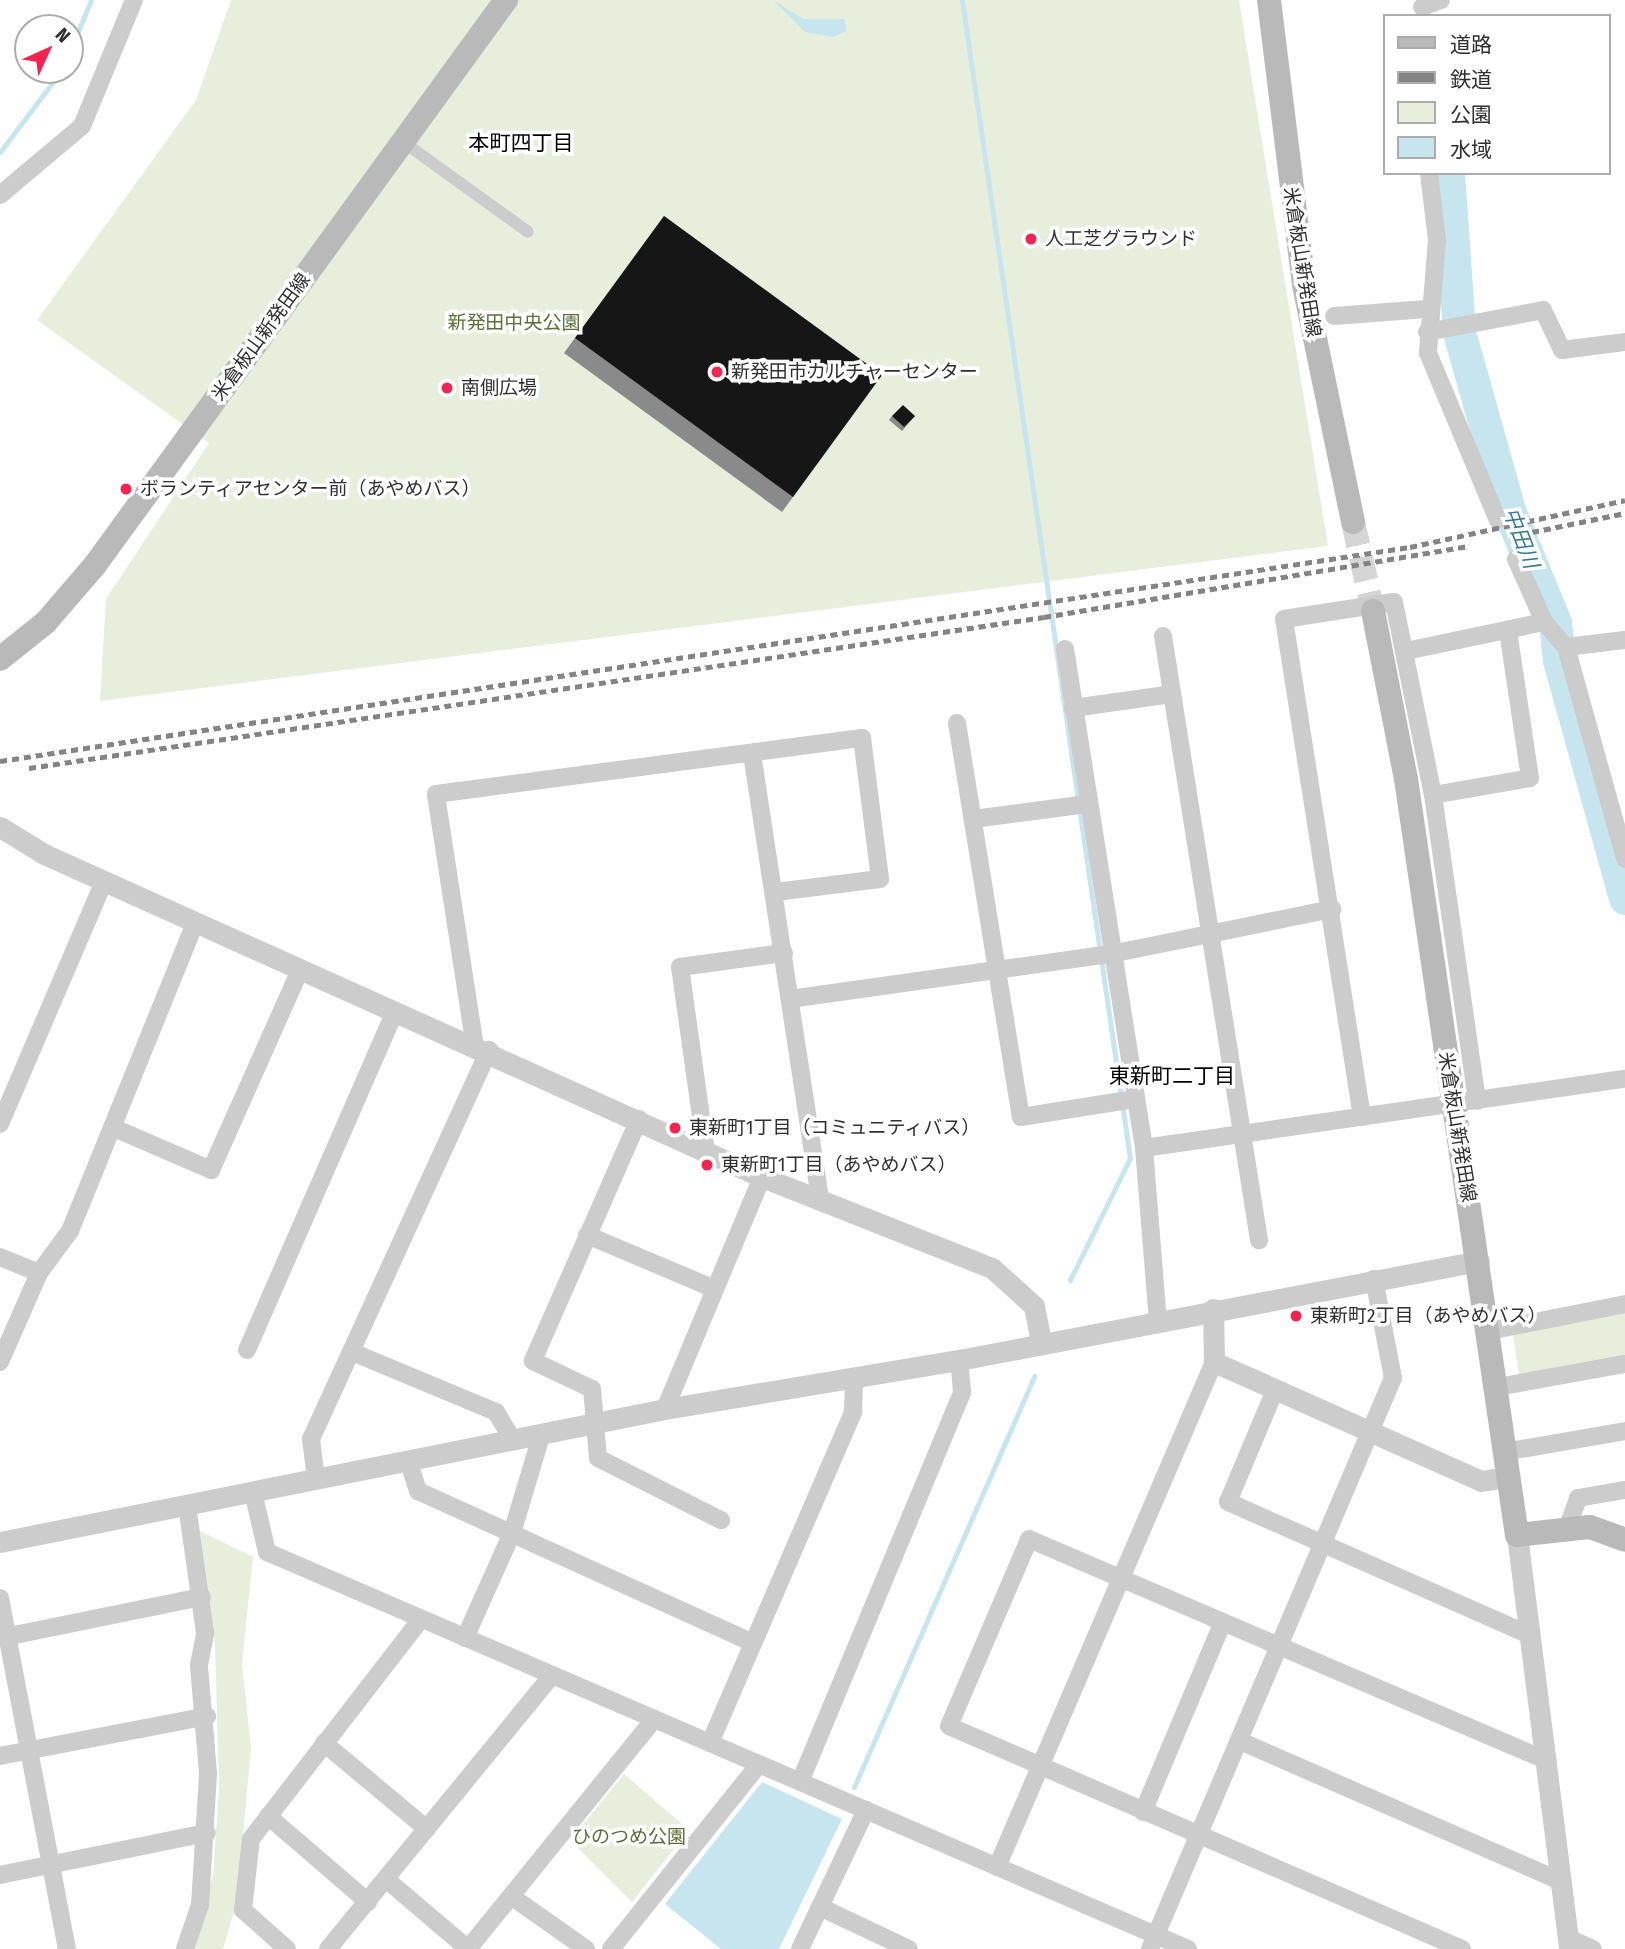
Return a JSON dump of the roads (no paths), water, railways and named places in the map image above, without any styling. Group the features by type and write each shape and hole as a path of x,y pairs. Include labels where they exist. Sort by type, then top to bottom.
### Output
{"main road":[{"name":"米倉板山新発田線","path":"0,659 46,622 95,565 506,0"},
{"name":"米倉板山新発田線","path":"1269,0 1296,238 1353,522"},
{"name":"米倉板山新発田線","path":"1373,611 1406,779 1452,1105 1479,1261 1497,1387 1506,1478 1517,1535"},
{"path":"1517,1535 1568,1526 1625,1540"}],"street":[{"path":"0,195 82,126 134,0"},
{"path":"1421,8 1441,0"},
{"path":"402,141 528,232"},
{"path":"1429,175 1437,240 1427,309 1428,353 1498,520"},
{"path":"1334,316 1427,309"},
{"path":"1427,332 1543,310 1562,350 1625,342"},
{"path":"1516,559 1544,622 1566,647 1625,859"},
{"path":"1362,1117 1332,909 1284,619 1394,602 1433,795 1477,1101"},
{"path":"1406,651 1544,622"},
{"path":"1433,795 1530,778 1507,630"},
{"path":"1163,636 1213,932 1259,1240"},
{"path":"1566,647 1625,640"},
{"path":"1065,649 1087,804 1144,1148 1158,1321"},
{"path":"1073,708 1172,694"},
{"path":"957,723 1000,971 1021,1116 1135,1099"},
{"path":"316,1479 311,1439 352,1352 482,1048 436,794 862,738 880,878 776,892"},
{"path":"752,754 776,892 820,1196"},
{"path":"973,819 1087,804"},
{"path":"0,827 104,881 195,923 482,1048 762,1177 820,1196 1000,1273 1034,1306 1041,1343"},
{"path":"0,1124 104,881"},
{"path":"790,999 1111,954 1332,909"},
{"path":"0,1362 39,1273 70,1231 195,923"},
{"path":"706,1152 680,967 784,953"},
{"path":"114,1128 211,1170 300,970"},
{"path":"247,1350 395,1012"},
{"path":"1144,1148 1625,1079"},
{"path":"639,1119 533,1362 592,1390 592,1423 598,1458 721,1520"},
{"path":"664,1409 762,1177"},
{"path":"587,1236 715,1289"},
{"path":"0,1257 39,1273"},
{"path":"0,1542 664,1409 959,1360 1479,1261"},
{"path":"1153,1942 1393,1378 1374,1279"},
{"path":"1489,1331 1625,1304"},
{"path":"997,1867 1214,1362 1213,1310"},
{"path":"352,1352 496,1412 512,1439"},
{"path":"800,1782 962,1392 959,1360"},
{"path":"1214,1362 1481,1481 1506,1478"},
{"path":"1497,1387 1625,1364"},
{"path":"710,1743 853,1412 853,1378"},
{"path":"1275,1390 1228,1502 1530,1635"},
{"path":"1504,1452 1625,1431"},
{"path":"466,1638 512,1533 542,1433"},
{"path":"408,1460 418,1491 753,1643"},
{"path":"1568,1526 1578,1498 1625,1490"},
{"path":"253,1492 267,1552 997,1867 1153,1942 1188,1949"},
{"path":"185,1949 200,1905 207,1833 207,1716 199,1665 202,1597 187,1505"},
{"path":"1517,1535 1548,1761 1569,1944 1593,1949"},
{"path":"1462,1949 1199,1837 949,1726 1029,1539 1548,1761"},
{"path":"4,1637 202,1597"},
{"path":"0,1598 4,1637 30,1750 67,1949"},
{"path":"287,1949 243,1909 251,1839 421,1619"},
{"path":"1143,1812 1223,1622"},
{"path":"328,1949 552,1675"},
{"path":"0,1756 207,1716"},
{"path":"387,1880 468,1949 654,1719"},
{"path":"1240,1741 1563,1882"},
{"path":"324,1743 428,1829"},
{"path":"611,1949 759,1764"},
{"path":"800,1949 866,1810"},
{"path":"268,1816 368,1902"},
{"path":"0,1875 207,1833"},
{"path":"511,1896 586,1949"},
{"path":"820,1907 909,1949"}],"water":[{"path":"773,0 803,19 844,19 847,31 833,37 805,32"},
{"path":"762,1782 842,1819 779,1949 721,1949 665,1904"}],"waterway":[{"path":"84,17 91,0"},
{"path":"962,0 1130,1158 1070,1280"},
{"path":"0,152 51,84"},
{"name":"中田川","path":"1448,175 1459,332 1510,513 1555,622 1559,660 1625,898"},
{"path":"854,1787 1034,1376"}],"tunnel":[{"path":"1353,522 1373,611"}],"railway":[{"path":"0,761 1410,547 1625,500"},
{"path":"1532,532 1625,513"},
{"path":"29,768 1044,617 1467,546"}],"place":[{"name":"人工芝グラウンド","path":"1031,239"},
{"name":"新発田市カルチャーセンター","path":"717,372"},
{"name":"南側広場","path":"447,388"},
{"name":"ボランティアセンター前（あやめバス）","path":"126,489"},
{"name":"東新町1丁目（コミュニティバス）","path":"675,1128"},
{"name":"東新町1丁目（あやめバス）","path":"707,1165"},
{"name":"東新町2丁目（あやめバス）","path":"1296,1316"}],"district":[{"name":"本町四丁目","path":"521,143"},
{"name":"東新町二丁目","path":"1172,1076"}],"park label":[{"name":"新発田中央公園","path":"514,323"},
{"name":"ひのつめ公園","path":"629,1837"}]}
